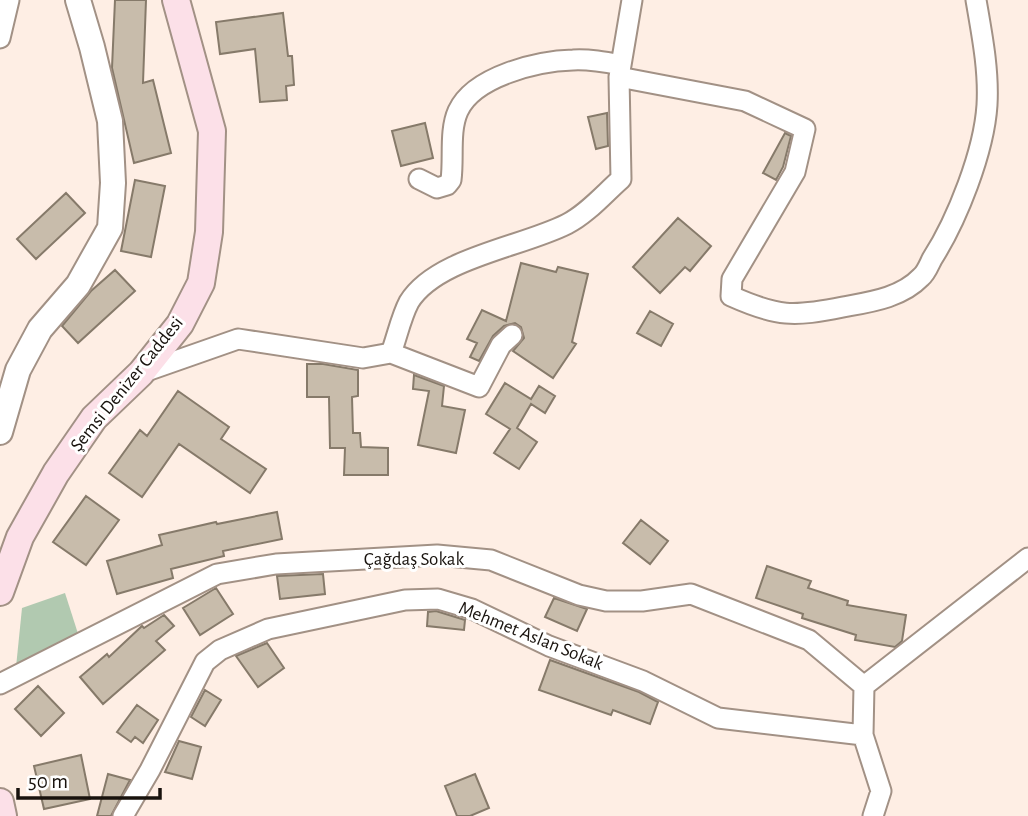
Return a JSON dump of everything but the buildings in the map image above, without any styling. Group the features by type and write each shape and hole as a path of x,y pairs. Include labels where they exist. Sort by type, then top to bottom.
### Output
{"main road":[{"name":"Şemsi Denizer Caddesi","path":"0,592 20,537 56,473 94,418 141,373 180,324 201,283 209,232 212,131 176,0"},
{"path":"0,802 3,816"}],"street":[{"path":"0,38 9,0"},
{"path":"0,432 18,370 40,329 78,285 110,228 113,183 110,121 78,0"},
{"path":"391,353 409,302 429,280 474,258 528,241 570,223 621,179 620,71 632,0"},
{"path":"419,179 437,188 447,185 450,180 459,109 470,95 489,81 514,71 571,60 592,60 620,71 745,101 805,129 795,172 732,279 731,296 763,311 802,315 893,296 921,277 951,230 980,145 987,107 986,57 976,0"},
{"path":"141,373 237,339 363,358 391,353 479,387 501,345 512,335"},
{"name":"Çağdaş Sokak","path":"0,684 217,575 276,564 437,555 491,560 579,595 606,601 642,601 691,594 809,640 864,686"},
{"path":"873,816 881,791 863,735 864,686 1028,558"},
{"name":"Mehmet Aslan Sokak","path":"123,816 150,770 205,662 220,650 268,629 405,600 438,599 472,609 550,646 643,681 719,718 863,735"}],"green space":[{"path":"65,593 81,643 15,677 22,608"}]}
